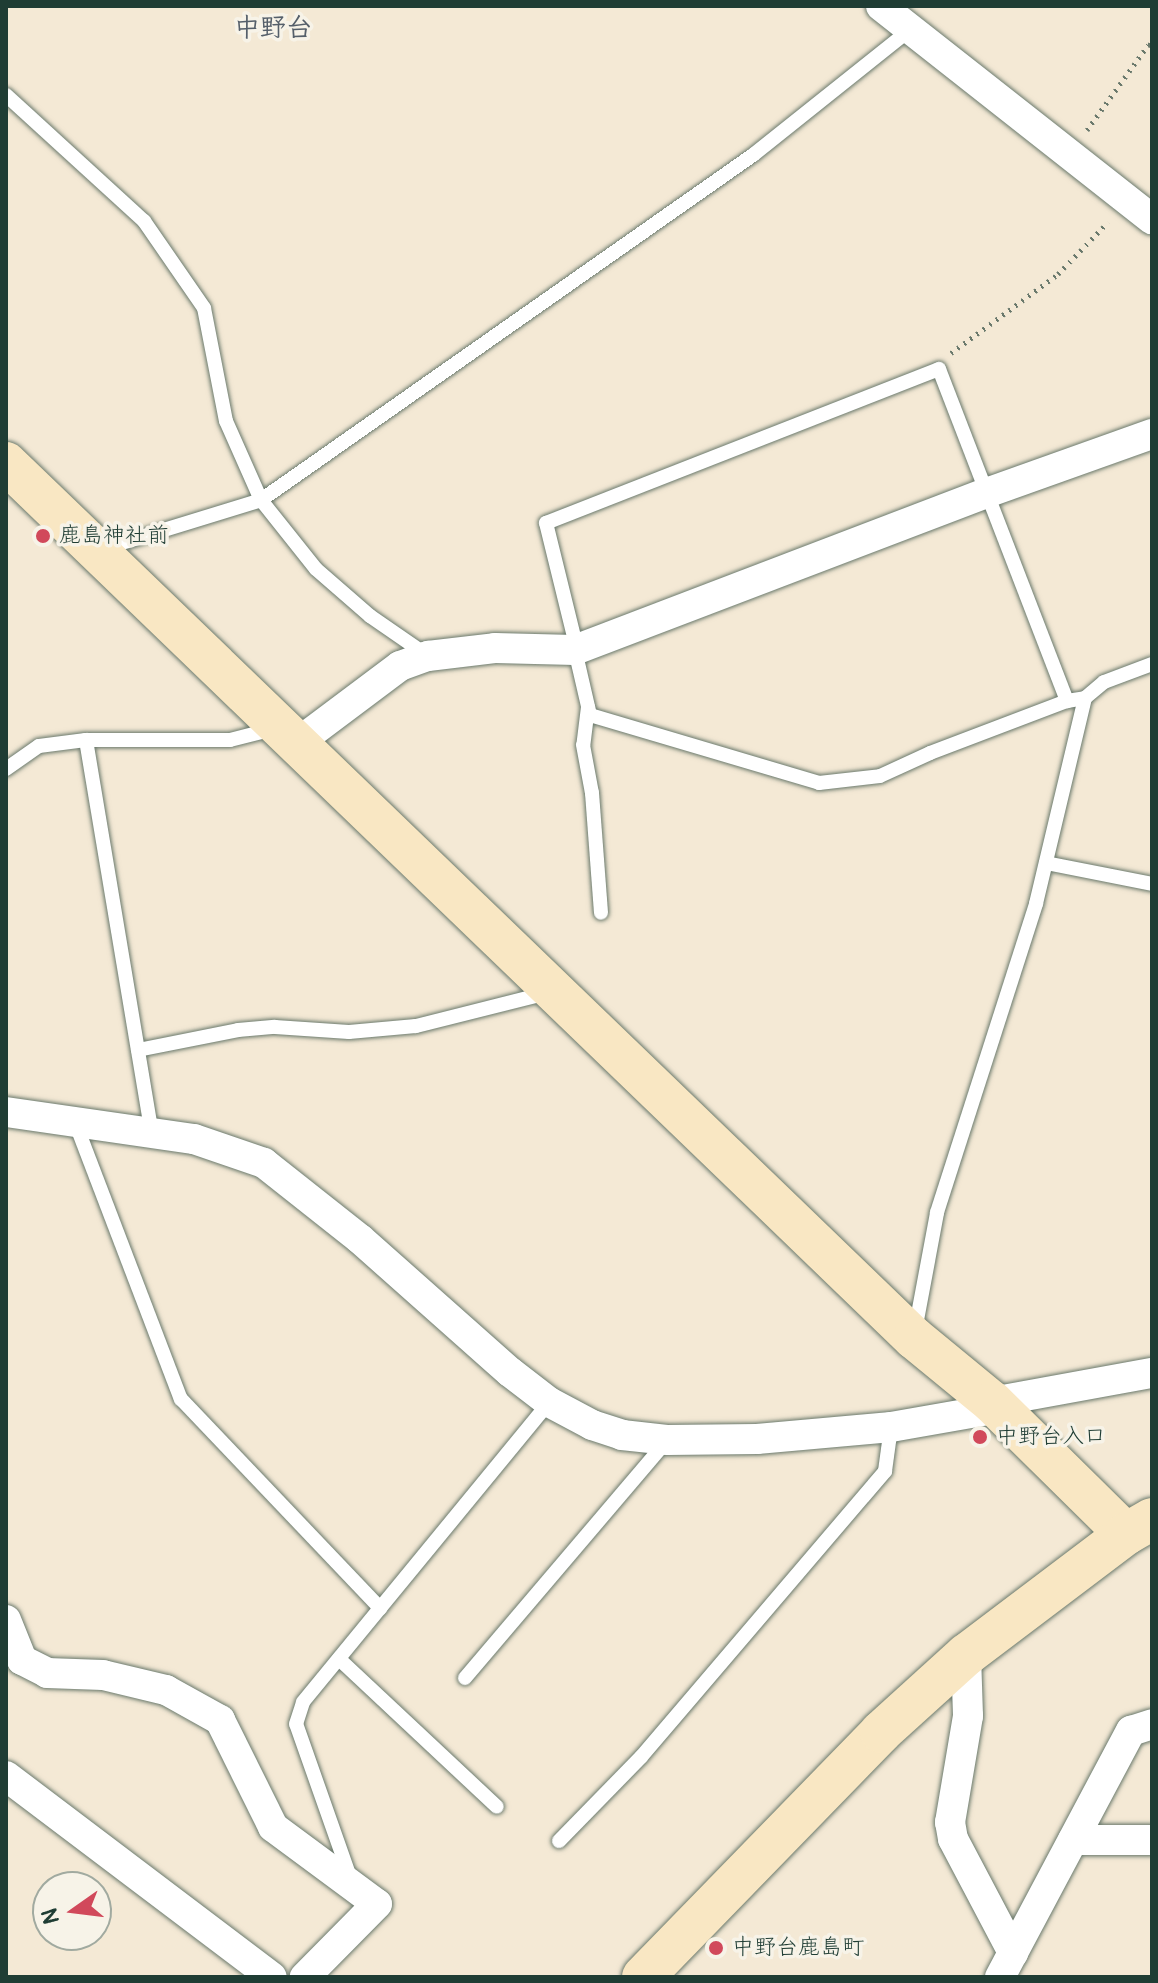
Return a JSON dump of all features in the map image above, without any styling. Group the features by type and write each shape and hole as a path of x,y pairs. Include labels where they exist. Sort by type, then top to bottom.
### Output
{"street":[{"path":"881,6 913,28 1152,219"},
{"path":"288,736 400,666 428,656 495,648 576,649 989,492 1152,434"},
{"path":"6,463 914,1338 1139,1526 966,1655 881,1732 643,1977"},
{"path":"6,1112 194,1139 264,1163 360,1239 510,1372 549,1402 592,1425 622,1435 667,1440 757,1439 891,1427 1152,1373"},
{"path":"6,1620 14,1670 103,1675 166,1690 220,1720 273,1827 377,1904 305,1977"},
{"path":"966,1655 968,1716 950,1822 953,1839 1006,1965"},
{"path":"1006,1965 1131,1731 1152,1724"},
{"path":"6,1776 272,1977"},
{"path":"1073,1840 1152,1840"}],"lane":[{"path":"95,551 261,500 753,155 913,28"},
{"path":"6,95 144,221 204,308 226,421 261,500 316,569 370,616 428,656"},
{"path":"1067,701 989,492 939,369 546,523 590,715 819,783 880,776 930,753 1067,701 1085,698 1104,682 1152,664"},
{"path":"914,1338 937,1213 1046,863 1085,698"},
{"path":"588,705 583,745 592,793 601,913"},
{"path":"6,769 39,746 86,740 230,740 288,736"},
{"path":"86,740 152,1134"},
{"path":"1046,863 1152,884"},
{"path":"138,1050 238,1030 275,1027 349,1032 416,1026 552,992"},
{"path":"75,1122 181,1399 380,1608"},
{"path":"353,1885 296,1724 303,1702 549,1402"},
{"path":"559,1841 641,1757 885,1471 891,1427"},
{"path":"465,1678 667,1440"},
{"path":"339,1659 497,1807"}],"path":[{"path":"1070,153 1148,45 1152,44"},
{"path":"939,369 942,359 1058,274 1128,200"}],"place":[{"name":"鹿島神社前","path":"43,536"},
{"name":"中野台入口","path":"980,1437"},
{"name":"中野台鹿島町","path":"716,1948"}],"district":[{"name":"中野台","path":"273,29"}]}
